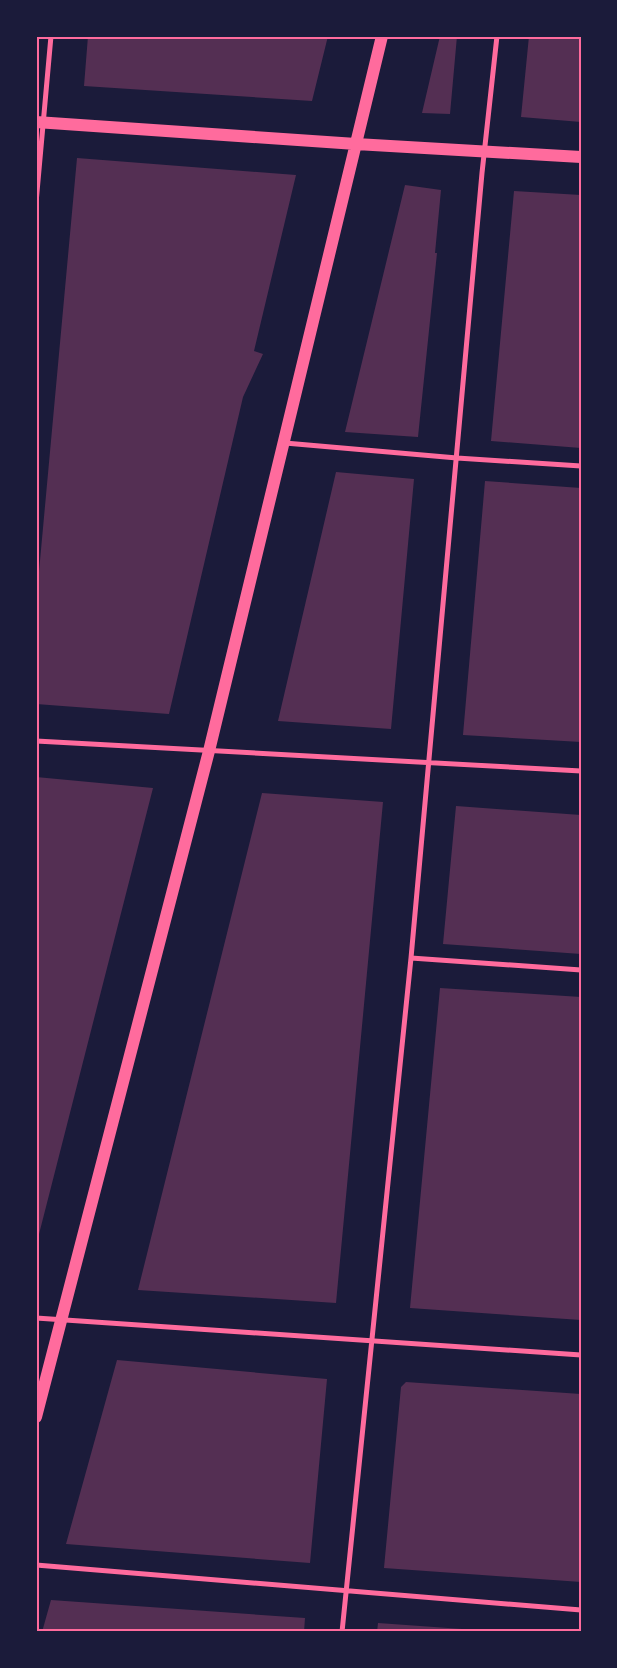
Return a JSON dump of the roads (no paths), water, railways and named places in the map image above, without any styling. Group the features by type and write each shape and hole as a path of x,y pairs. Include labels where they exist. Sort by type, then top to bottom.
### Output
{"main road":[{"path":"36,1417 209,751 382,36"},
{"path":"40,122 356,144 581,157"}],"street":[{"path":"36,203 40,122 51,36"},
{"path":"342,1632 430,763 484,152 497,36"},
{"path":"284,443 457,458 581,466"},
{"path":"36,742 581,771"},
{"path":"411,958 581,970"},
{"path":"36,1318 581,1355"},
{"path":"36,1565 581,1610"}]}
